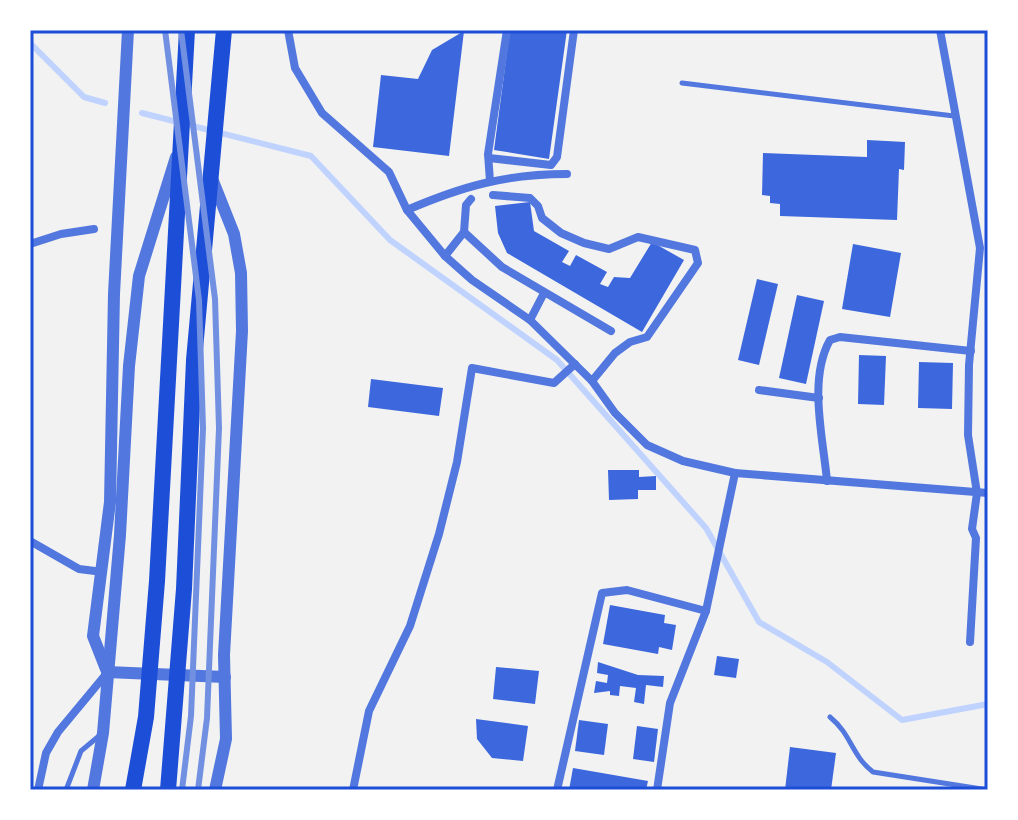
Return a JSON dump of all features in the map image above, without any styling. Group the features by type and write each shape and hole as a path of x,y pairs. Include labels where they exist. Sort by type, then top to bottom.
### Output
{"highway":[{"path":"133,790 146,717 157,581 187,30"},
{"path":"168,790 184,589 194,360 224,30"}],"street":[{"path":"107,672 93,636 110,502 114,294 128,30"},
{"path":"288,30 295,68 322,113 389,172 407,210 445,256 472,280 530,320 592,381 615,413 647,445 683,461 735,473 988,493"},
{"path":"490,181 489,158 507,30"},
{"path":"489,158 551,165 557,157 574,30"},
{"path":"940,30 954,116 984,248 971,351 968,435 977,493 972,529 976,538 970,642"},
{"path":"93,790 103,733 120,535 129,366 139,276 180,143"},
{"path":"407,210 462,186 529,174 567,174"},
{"path":"211,175 234,234 241,273 242,331 225,677 226,739 215,790"},
{"path":"493,195 530,198 538,206 542,218 561,233 584,243 609,249 638,237 695,250 698,263 647,337 630,342 615,353 592,381"},
{"path":"445,256 464,232 466,205 471,199"},
{"path":"30,244 61,234 94,229"},
{"path":"464,232 502,267 611,331"},
{"path":"530,320 544,293"},
{"path":"827,481 819,398 822,354 830,340 840,337 971,351"},
{"path":"353,790 369,711 410,626 439,534 457,462 472,368 554,383 575,364"},
{"path":"759,390 819,398"},
{"path":"657,790 670,703 706,611 735,473"},
{"path":"976,538 988,543"},
{"path":"30,541 79,569 103,572"},
{"path":"557,790 602,593 627,590 706,611"},
{"path":"107,672 225,677"},
{"path":"38,790 46,753 58,732 107,672"}],"lane":[{"path":"682,83 954,116"},
{"path":"830,717 846,730 861,763 873,772 988,790"},
{"path":"66,790 81,751 103,733"}],"building":[{"path":"510,30 567,30 549,159 494,150"},
{"path":"464,31 449,156 373,147 381,75 418,79 432,50"},
{"path":"867,140 905,142 904,170 899,169 897,220 780,216 780,204 770,203 770,196 762,195 763,153 867,157"},
{"path":"530,202 534,231 569,251 562,262 570,266 576,255 607,272 600,284 608,287 614,277 630,278 652,242 684,260 642,332 507,253 498,233 495,206"},
{"path":"853,244 901,253 890,317 842,309"},
{"path":"757,279 778,284 759,365 738,360"},
{"path":"797,295 824,301 806,384 779,378"},
{"path":"859,355 886,356 884,405 858,404"},
{"path":"919,362 953,363 952,409 918,408"},
{"path":"371,379 443,388 439,416 368,407"},
{"path":"608,470 639,470 639,477 656,476 656,490 638,490 638,499 609,500"},
{"path":"610,605 665,615 664,623 676,625 672,650 659,647 658,654 603,644"},
{"path":"717,656 739,659 736,678 714,675"},
{"path":"598,662 638,675 664,676 663,687 646,685 644,704 634,702 636,688 620,686 619,696 610,695 610,691 594,693 596,681 607,683 608,675 597,673"},
{"path":"496,667 539,671 535,704 493,699"},
{"path":"476,719 528,726 523,761 492,758 477,739"},
{"path":"579,720 608,724 604,755 575,751"},
{"path":"637,726 658,729 654,762 633,759"},
{"path":"790,747 836,753 831,790 785,790"},
{"path":"573,768 648,781 646,790 569,790"}],"waterway":[{"path":"30,43 84,97 105,103"},
{"path":"142,113 311,156 390,240 557,360 706,528 759,622 827,662 902,720 988,704"}],"railway":[{"path":"165,30 199,300 203,428 191,716 182,790"},
{"path":"181,30 215,299 219,428 207,718 198,790"}]}
